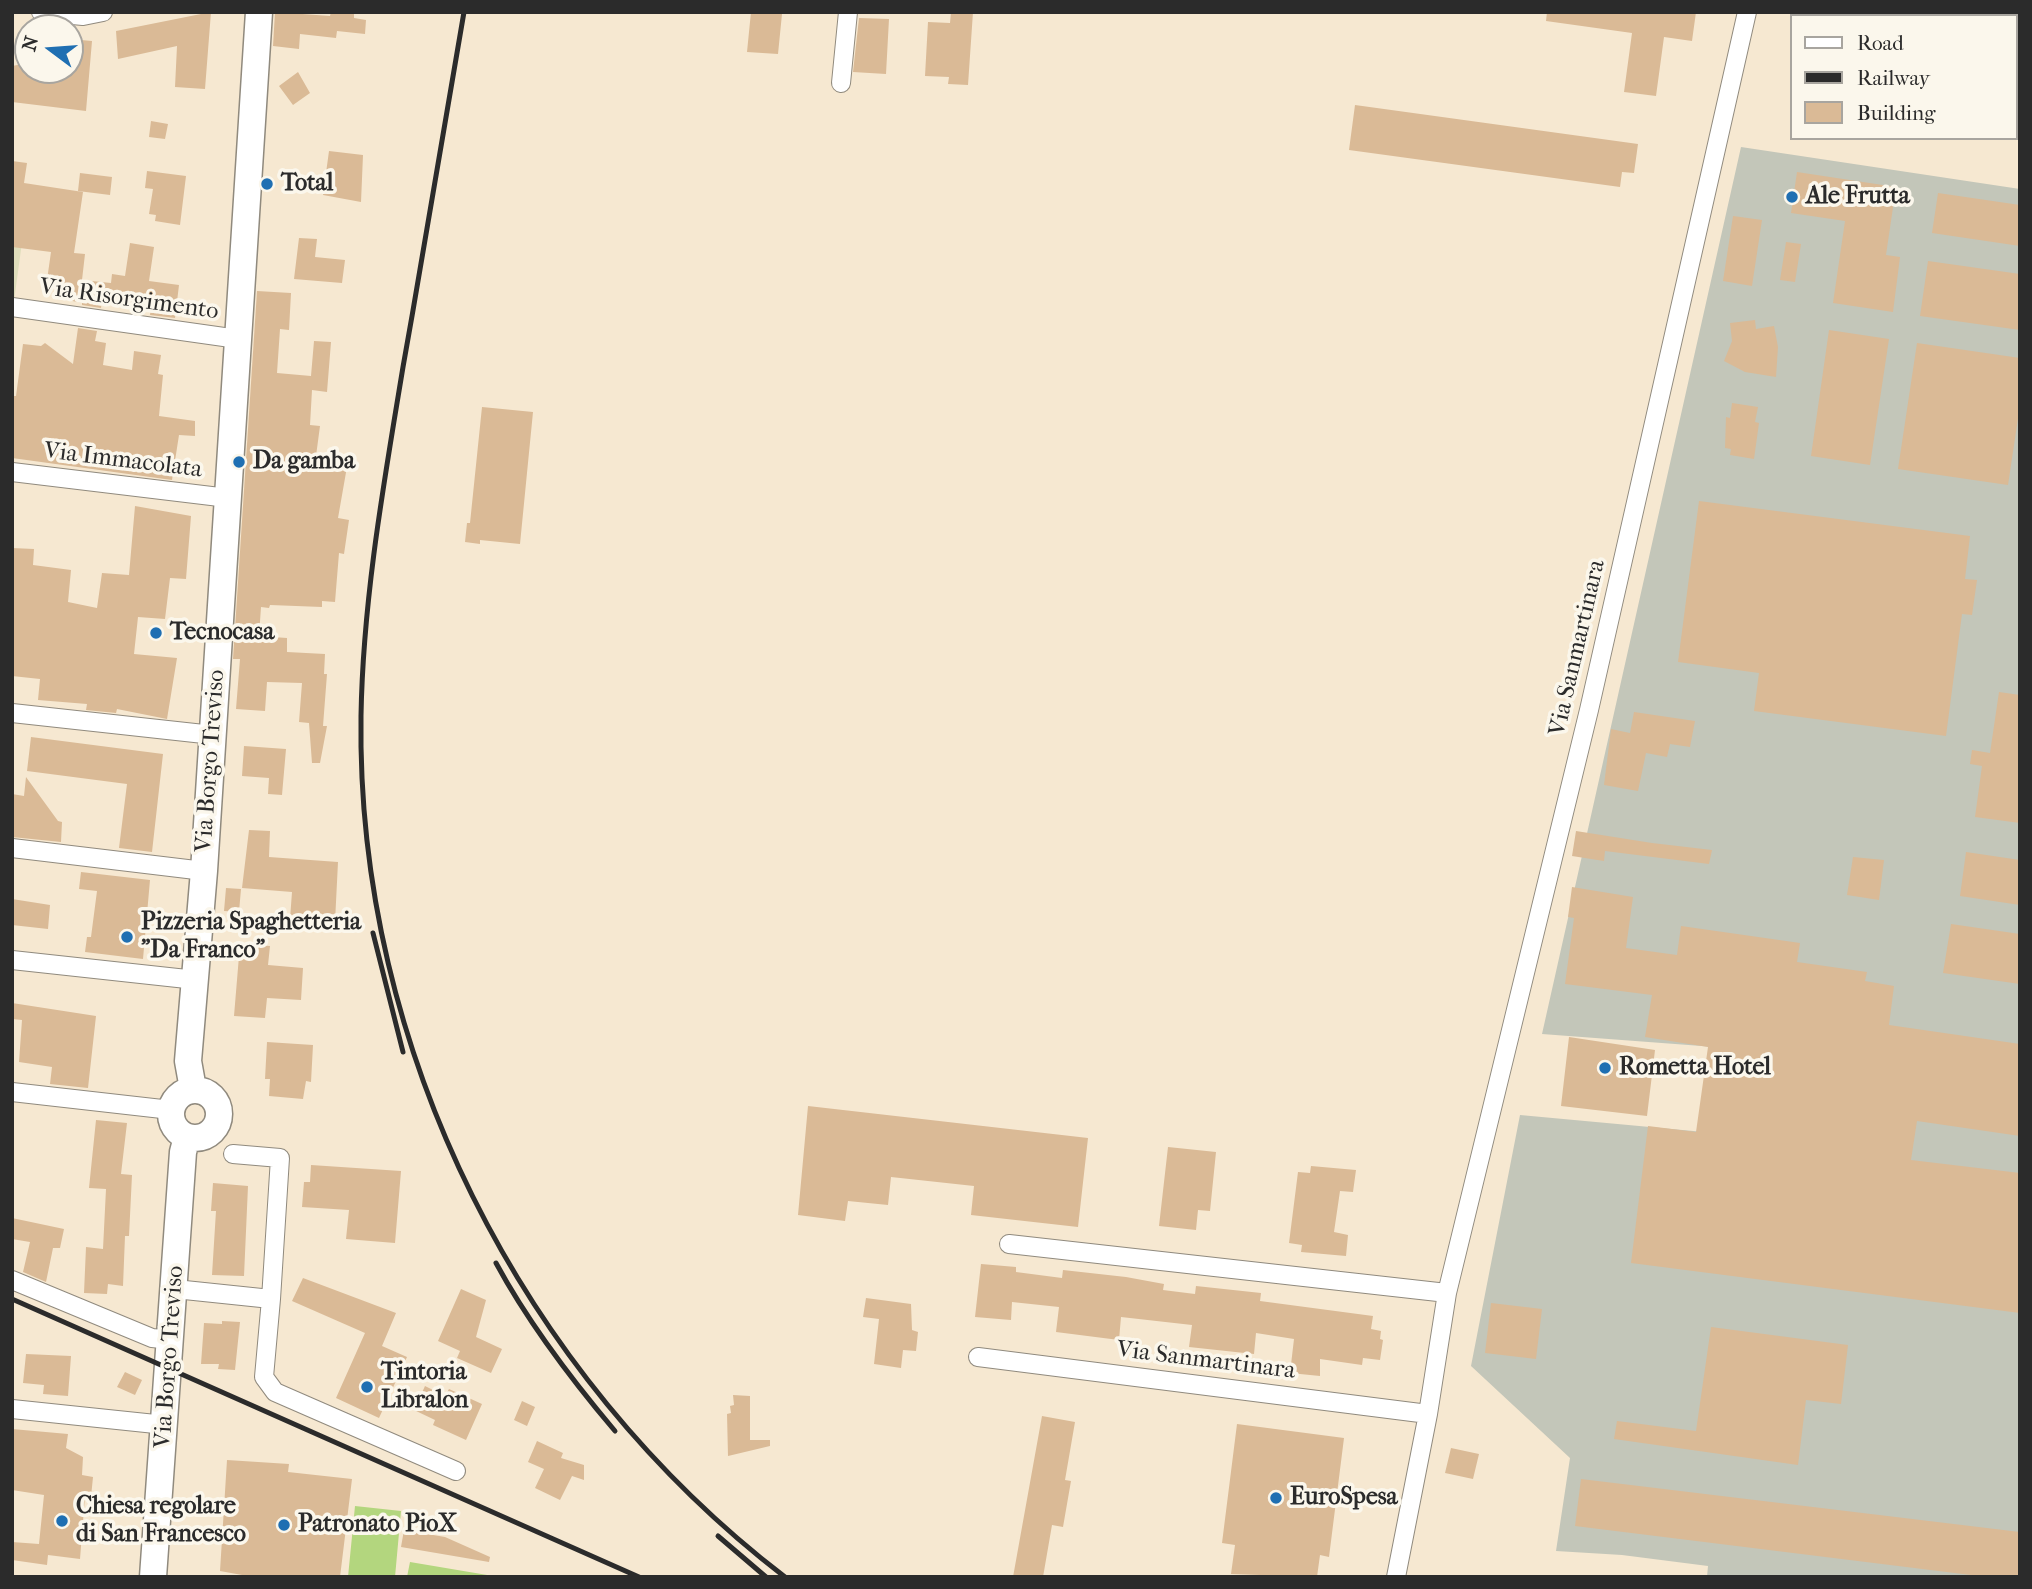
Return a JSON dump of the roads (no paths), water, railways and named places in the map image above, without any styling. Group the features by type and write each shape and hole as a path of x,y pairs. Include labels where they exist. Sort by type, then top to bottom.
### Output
{"street":[{"path":"41,12 83,16 103,12"},
{"name":"Via Borgo Treviso","path":"193,1089 188,1061 204,871 259,12"},
{"path":"841,83 848,12"},
{"name":"Via Sanmartinara","path":"1396,1577 1428,1414 1447,1293 1589,710 1746,12"},
{"name":"Via Risorgimento","path":"12,307 238,339"},
{"name":"Via Immacolata","path":"12,472 228,498"},
{"path":"12,713 213,735"},
{"path":"12,848 204,871"},
{"path":"12,960 196,980"},
{"path":"193,1089 213,1097 219,1118 207,1135 187,1137 176,1129 171,1110 181,1094 193,1089"},
{"path":"12,1092 171,1110"},
{"name":"Via Borgo Treviso","path":"153,1577 183,1152 187,1137"},
{"path":"233,1154 280,1158 264,1377 275,1392 456,1471"},
{"path":"1009,1244 1447,1293"},
{"path":"12,1280 152,1338 171,1340"},
{"path":"175,1289 271,1299"},
{"name":"Via Sanmartinara","path":"978,1356 1428,1414"},
{"path":"12,1409 165,1425"}],"railway":[{"path":"464,12 389,454 366,628 361,716 367,841 388,963 424,1082 472,1196 534,1304 607,1404 691,1496 785,1577"},
{"path":"373,933 403,1052"},
{"path":"496,1263 551,1350 615,1431"},
{"path":"12,1299 639,1577"},
{"path":"718,1536 766,1577"}],"place":[{"name":"Total","path":"267,184"},
{"name":"Ale Frutta","path":"1792,197"},
{"name":"Da gamba","path":"239,462"},
{"name":"Tecnocasa","path":"156,633"},
{"name":"Pizzeria Spaghetteria \"Da Franco\"","path":"127,937"},
{"name":"Rometta Hotel","path":"1605,1068"},
{"name":"Tintoria Libralon","path":"367,1387"},
{"name":"EuroSpesa","path":"1276,1498"},
{"name":"Chiesa regolare di San Francesco","path":"62,1521"},
{"name":"Patronato PioX","path":"284,1525"}]}
